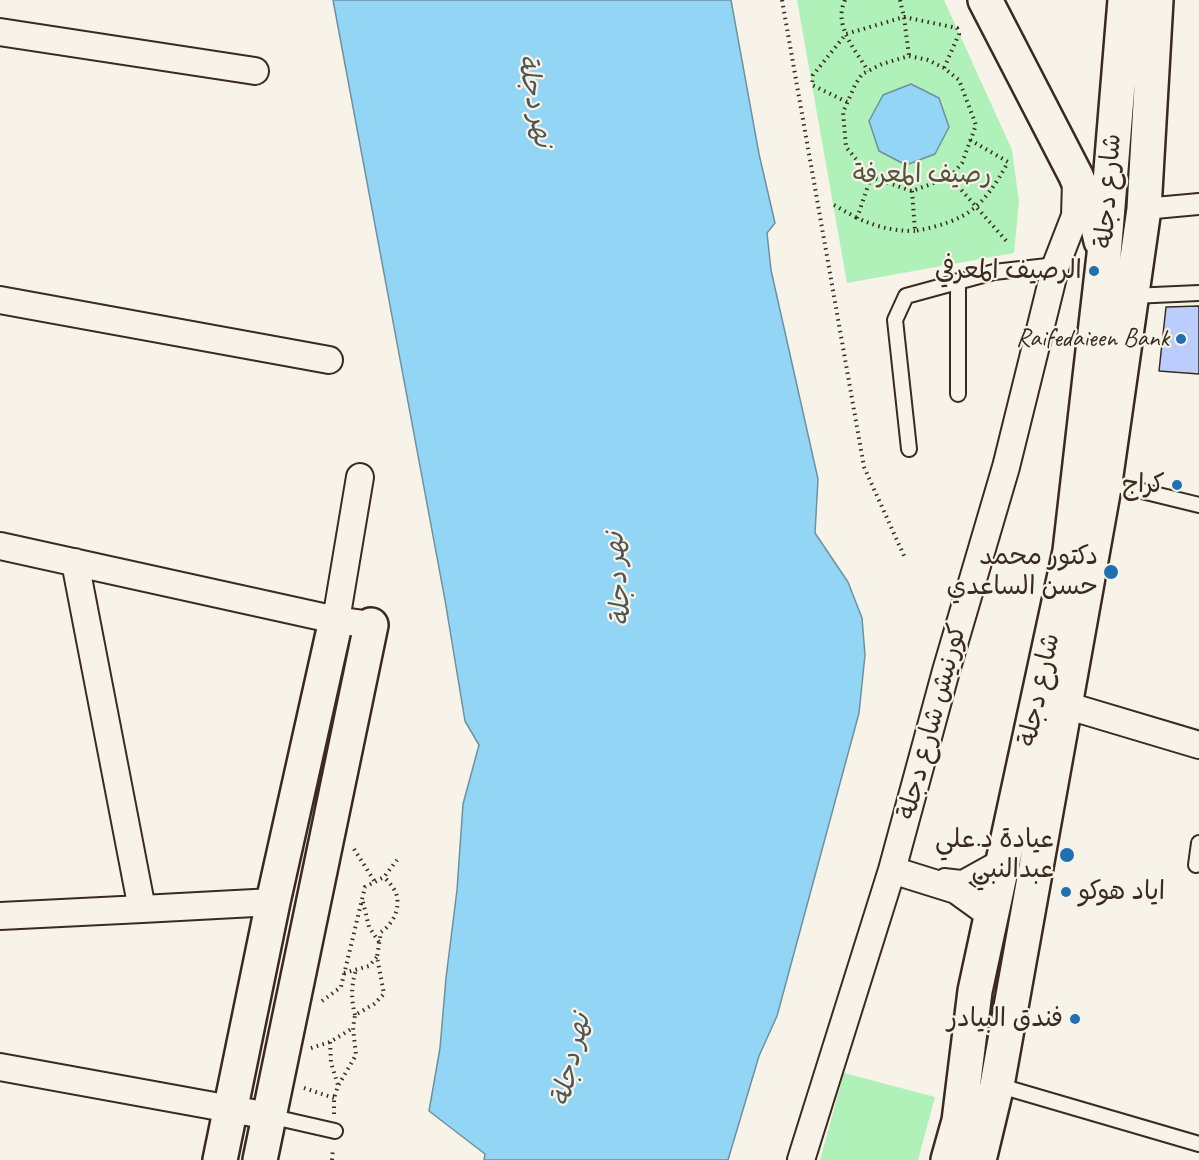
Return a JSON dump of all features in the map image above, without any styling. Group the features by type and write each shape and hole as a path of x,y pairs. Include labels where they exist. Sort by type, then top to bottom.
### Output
{"main road":[{"path":"985,0 1076,176 1098,228 1104,255"},
{"name":"شارع دجلة","path":"948,1160 959,1121 975,991 1070,551 1104,255 1125,0"},
{"name":"شارع دجلة","path":"979,1160 998,1085 1105,482 1144,208 1156,0"},
{"path":"220,1160 273,902 336,620"},
{"path":"260,1160 371,625"}],"street":[{"path":"0,32 255,71"},
{"name":"كورنيش شارع دجلة","path":"801,1160 892,870 946,671 1006,467 1056,266 1075,216 1076,176"},
{"path":"1144,208 1199,204"},
{"path":"0,300 328,360"},
{"path":"336,620 360,477"},
{"path":"0,546 336,620 371,625"},
{"path":"75,562 142,909"},
{"path":"1065,705 1199,745"},
{"path":"892,870 956,890 992,916"},
{"path":"0,916 273,902"},
{"path":"0,1067 269,1116"}],"lane":[{"path":"909,449 895,320 906,296 994,272 1056,266"},
{"path":"957,394 958,282"},
{"path":"1132,296 1199,293"},
{"path":"1105,482 1199,506"},
{"path":"1196,865 1199,843"},
{"path":"892,870 962,878 1005,854"},
{"path":"998,1085 1199,1144"},
{"path":"269,1116 334,1131"}],"path":[{"path":"782,0 864,467 905,558"},
{"path":"844,0 840,17 842,26 868,71"},
{"path":"900,0 909,56"},
{"path":"847,102 812,85 813,75 846,34 904,17 957,28 959,34 944,68"},
{"path":"909,56 928,60 944,68 959,80 976,125 962,163 950,177 912,190 871,177 846,147 843,112 862,74 882,64 909,56"},
{"path":"834,205 876,227 895,231 915,231 939,226 976,207 991,192 1008,162 970,140"},
{"path":"857,218 871,177"},
{"path":"950,177 1009,244"},
{"path":"912,190 915,231"},
{"path":"354,849 375,882"},
{"path":"320,1002 341,987 365,887 384,877 397,861"},
{"path":"355,1015 374,1004 384,994 377,957 381,932 391,925 397,908 396,893 384,877"},
{"path":"363,901 369,927 380,943"},
{"path":"344,974 369,966 377,957"},
{"path":"332,1160 334,1098 356,1055 353,1028 355,1015 351,1001 351,986 357,970"},
{"path":"304,1050 330,1042 353,1028"},
{"path":"330,1042 331,1063 339,1086"},
{"path":"301,1079 304,1088 334,1098"}],"green space":[{"name":"رصيف المعرفة","path":"797,0 944,0 1012,150 1019,201 1014,253 847,283"},
{"path":"844,1073 935,1097 918,1160 820,1160"}],"water":[{"name":"نهر دجلة","path":"333,0 731,0 759,154 775,223 767,233 771,270 818,479 815,533 848,582 862,618 865,655 859,713 777,1016 759,1056 728,1160 484,1160 485,1154 429,1111 440,1048 457,890 463,804 479,745 465,721 445,600"},
{"path":"911,84 939,98 949,127 935,154 906,165 879,151 869,121 883,95"}],"building":[{"name":"Raifedaieen Bank","path":"1199,306 1199,374 1159,371 1166,307"}],"place":[{"name":"الرصيف المعرفي","path":"1094,271"},
{"name":"Raifedaieen Bank","path":"1181,339"},
{"name":"كراج","path":"1177,485"},
{"name":"دكتور محمد حسن الساعدي","path":"1111,572"},
{"name":"عيادة د.علي عبدالنبي","path":"1067,855"},
{"name":"اياد هوكو","path":"1066,892"},
{"name":"فندق البيادر","path":"1075,1019"}]}
